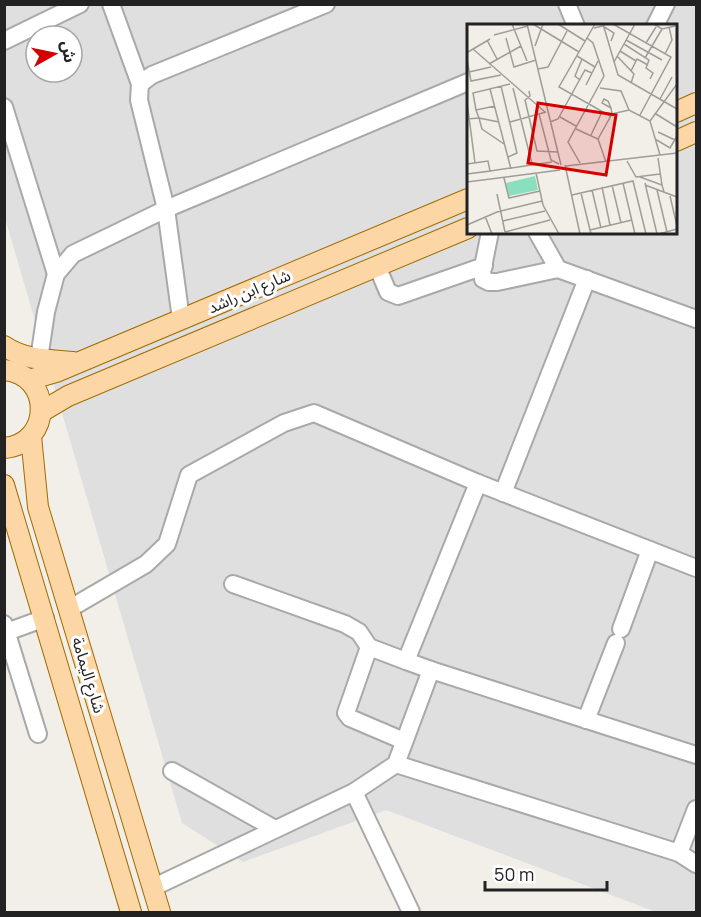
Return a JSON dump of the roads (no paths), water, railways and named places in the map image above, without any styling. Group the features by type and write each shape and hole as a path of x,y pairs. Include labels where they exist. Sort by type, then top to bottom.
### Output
{"main road":[{"path":"677,111 696,103"},
{"path":"677,140 696,132"},
{"name":"شارع ابن راشد","path":"29,380 79,362 467,199"},
{"name":"شارع ابن راشد","path":"41,412 68,396 467,228"},
{"path":"4,346 20,354 39,359 79,362"},
{"path":"4,448 17,446 31,436 40,420 41,412 39,395 29,380 6,368"},
{"name":"شارع اليمامة","path":"31,436 38,507 160,912"},
{"name":"شارع اليمامة","path":"4,485 131,912"}],"street":[{"path":"4,41 80,4"},
{"path":"111,4 140,84 139,100 166,209 181,319"},
{"path":"140,84 152,75 326,4"},
{"path":"567,4 575,24"},
{"path":"656,24 666,4"},
{"path":"39,359 46,312 56,274 73,254 166,209 467,82"},
{"path":"4,107 56,274"},
{"path":"490,234 483,279 489,282 558,269 696,319"},
{"path":"538,234 558,269"},
{"path":"377,266 388,292 398,296 484,266"},
{"path":"504,493 587,279"},
{"path":"69,609 146,564 167,544 189,475 284,423 314,414 478,483 696,568"},
{"path":"406,661 478,483"},
{"path":"586,720 650,550"},
{"path":"232,584 345,624 359,632 369,647 406,661 696,755"},
{"path":"38,734 5,630 45,618"},
{"path":"369,647 346,713 350,718 404,741"},
{"path":"152,888 354,792 396,764 431,670"},
{"path":"396,764 679,853 696,864"},
{"path":"172,771 275,830"},
{"path":"354,792 411,912"},
{"path":"679,853 696,809"}]}
